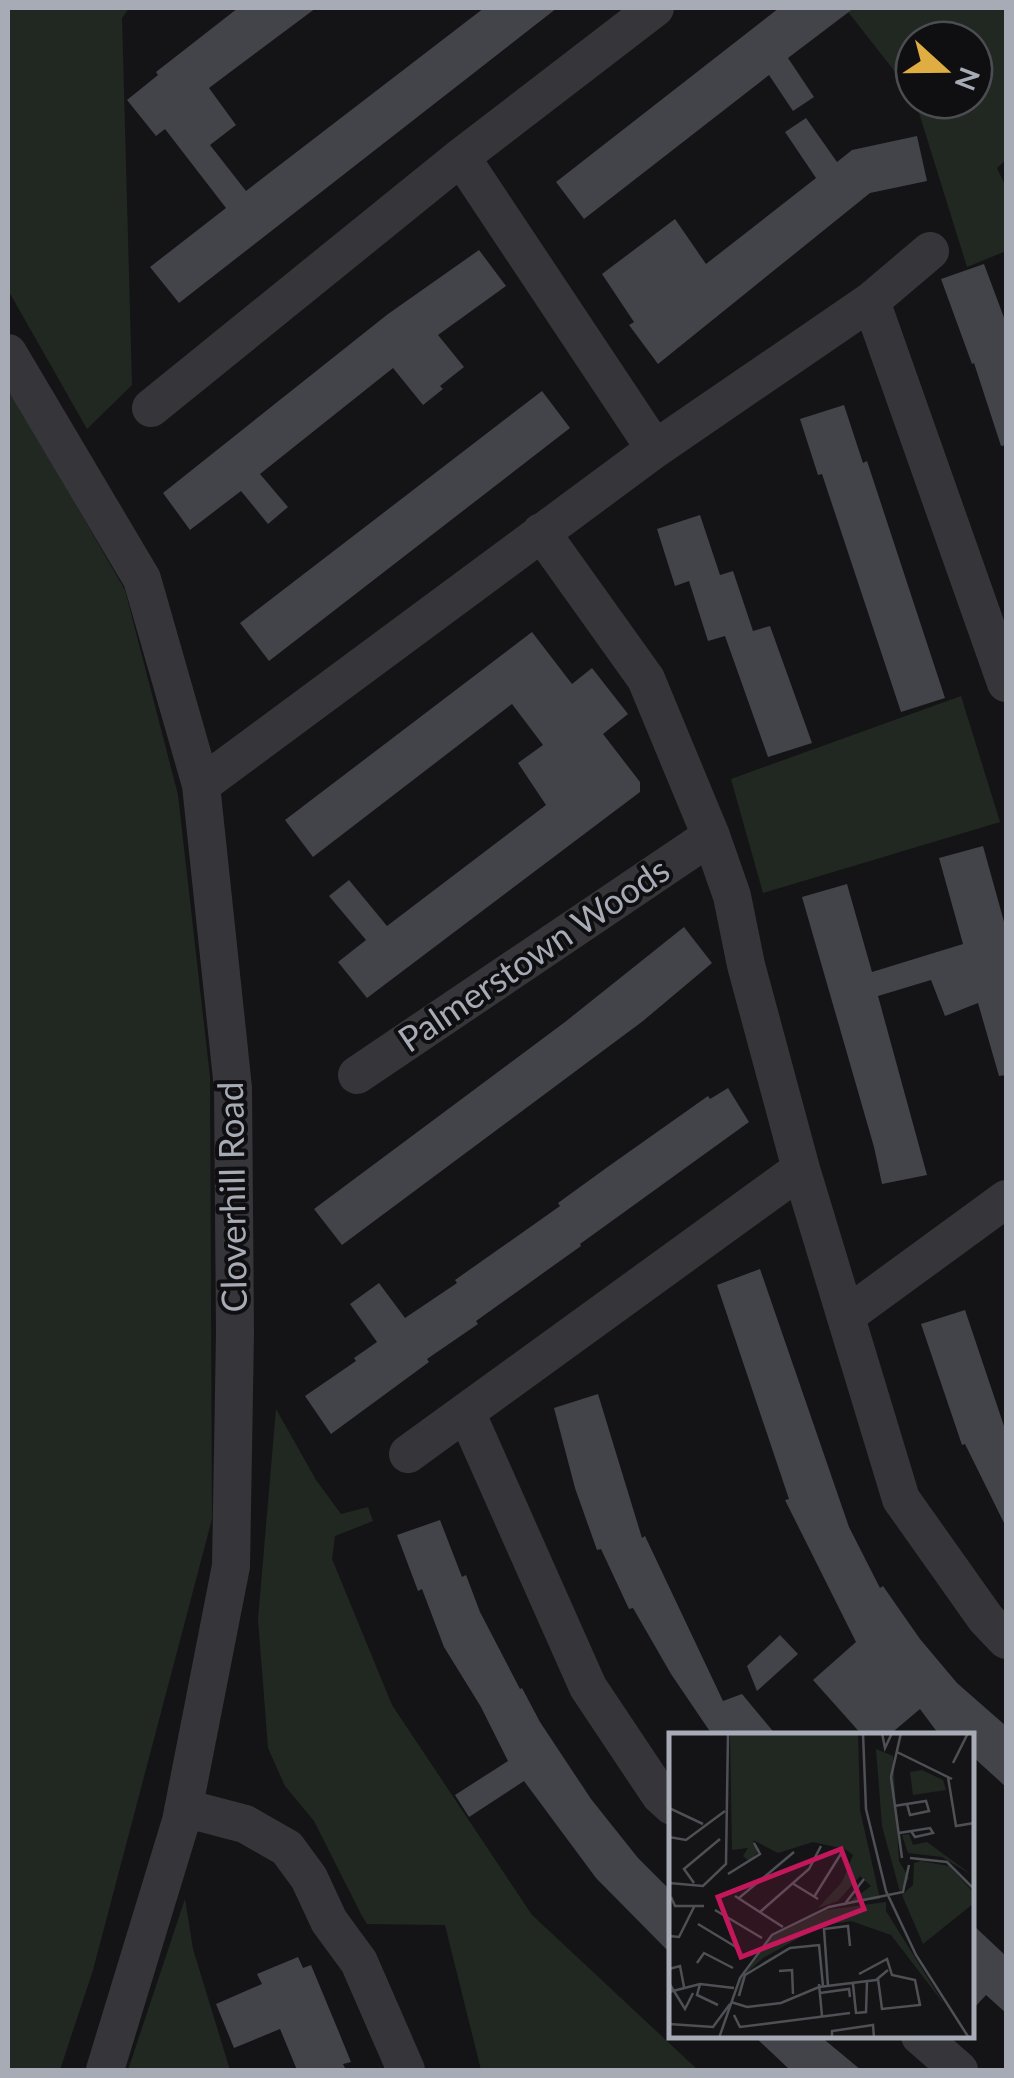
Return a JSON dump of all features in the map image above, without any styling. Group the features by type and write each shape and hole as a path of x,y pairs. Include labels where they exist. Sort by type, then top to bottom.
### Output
{"street":[{"path":"151,408 654,8"},
{"path":"462,157 656,449"},
{"path":"201,785 656,449 872,301 930,251"},
{"path":"872,301 1006,683"},
{"name":"Cloverhill Road","path":"8,354 142,579 201,785 233,1088 235,1333 231,1566 184,1808 105,2070"},
{"name":"Palmerstown Woods","path":"542,532 646,680 712,836 732,896 746,965 801,1169 901,1499 986,1619 1006,1640"},
{"name":"Palmerstown Woods","path":"357,1074 712,836"},
{"path":"408,1454 801,1169"},
{"path":"846,1316 1006,1199"},
{"path":"466,1412 588,1687 669,1803"},
{"path":"184,1808 245,1824 287,1848 359,1962 406,2070"},
{"path":"922,2038 959,2070"}],"shaded area":[{"path":"8,8 129,8 122,18 132,385 87,429 8,290"},
{"path":"845,8 1006,8 1006,160 997,168 1006,187 1006,251 967,267 921,120 994,120 994,20 894,20 894,70"},
{"path":"8,387 125,590 178,795 210,1077 212,1519 93,1970 60,2070 8,2070"},
{"path":"961,696 1000,822 763,893 731,779"},
{"path":"276,1409 316,1480 341,1514 368,1507 373,1521 335,1536 332,1559 392,1705 532,1915 698,2070 481,2070 445,1925 367,1924 314,1821 285,1786 268,1748 258,1619"},
{"path":"185,1899 193,1949 230,2070 128,2070"}],"building":[{"path":"238,8 316,8 209,88 236,125 210,145 246,191 484,8 557,8 179,303 150,267 226,208 165,129 156,136 127,100 158,75 156,72"},
{"path":"779,8 854,8 788,58 814,97 793,111 769,75 584,219 556,182"},
{"path":"806,118 837,162 852,150 917,136 927,181 870,193 658,364 629,325 634,322 602,274 675,219 706,264 816,178 785,132"},
{"path":"479,250 506,286 438,335 464,367 440,386 443,389 423,405 393,368 260,474 288,507 268,524 241,491 190,530 163,493 388,314"},
{"path":"984,264 1006,323 1006,445 1001,446 941,279"},
{"path":"542,391 570,428 269,661 240,623"},
{"path":"844,405 863,463 867,461 945,698 901,712 800,419"},
{"path":"700,515 720,575 733,571 753,631 770,626 812,743 768,757 725,636 708,641 689,581 675,586 657,529"},
{"path":"532,632 572,684 592,668 628,714 603,734 640,782 640,792 367,998 338,962 366,940 329,896 349,880 387,926 546,805 518,763 543,745 512,704 313,857 285,820"},
{"path":"983,846 1006,929 1006,1075 999,1076 978,1003 945,1016 931,980 878,996 927,1175 882,1184 802,897 847,884 872,972 963,944 939,858"},
{"path":"684,927 712,963 643,1021 342,1245 314,1209 565,1022"},
{"path":"728,1088 749,1122 476,1321 478,1324 331,1434 305,1396 377,1342 350,1304 379,1283 405,1318 457,1283 455,1280 609,1166 708,1096 710,1099"},
{"path":"760,1269 849,1527 880,1588 883,1586 920,1639 957,1683 1006,1726 1006,1787 974,1758 974,1733 938,1733 920,1709 892,1733 860,1733 813,1680 856,1642 785,1500 789,1499 717,1285"},
{"path":"965,1310 1006,1432 1006,1527 965,1444 962,1445 921,1324"},
{"path":"598,1394 642,1538 645,1536 723,1701 742,1694 774,1733 711,1733 633,1608 629,1609 601,1549 597,1550 575,1488 554,1408"},
{"path":"440,1520 462,1577 466,1575 480,1612 540,1722 591,1799 638,1858 669,1889 669,1952 596,1878 524,1781 469,1817 455,1795 508,1761 444,1647 397,1535"},
{"path":"780,1635 798,1654 757,1691 747,1666"},
{"path":"974,1926 1006,1956 1006,2013 986,1995 974,2008"},
{"path":"298,1957 303,1968 311,1965 351,2062 343,2064 346,2070 297,2070 280,2029 234,2048 216,2004 262,1984 257,1974"},
{"path":"756,2038 822,2038 861,2070 790,2070"}]}
